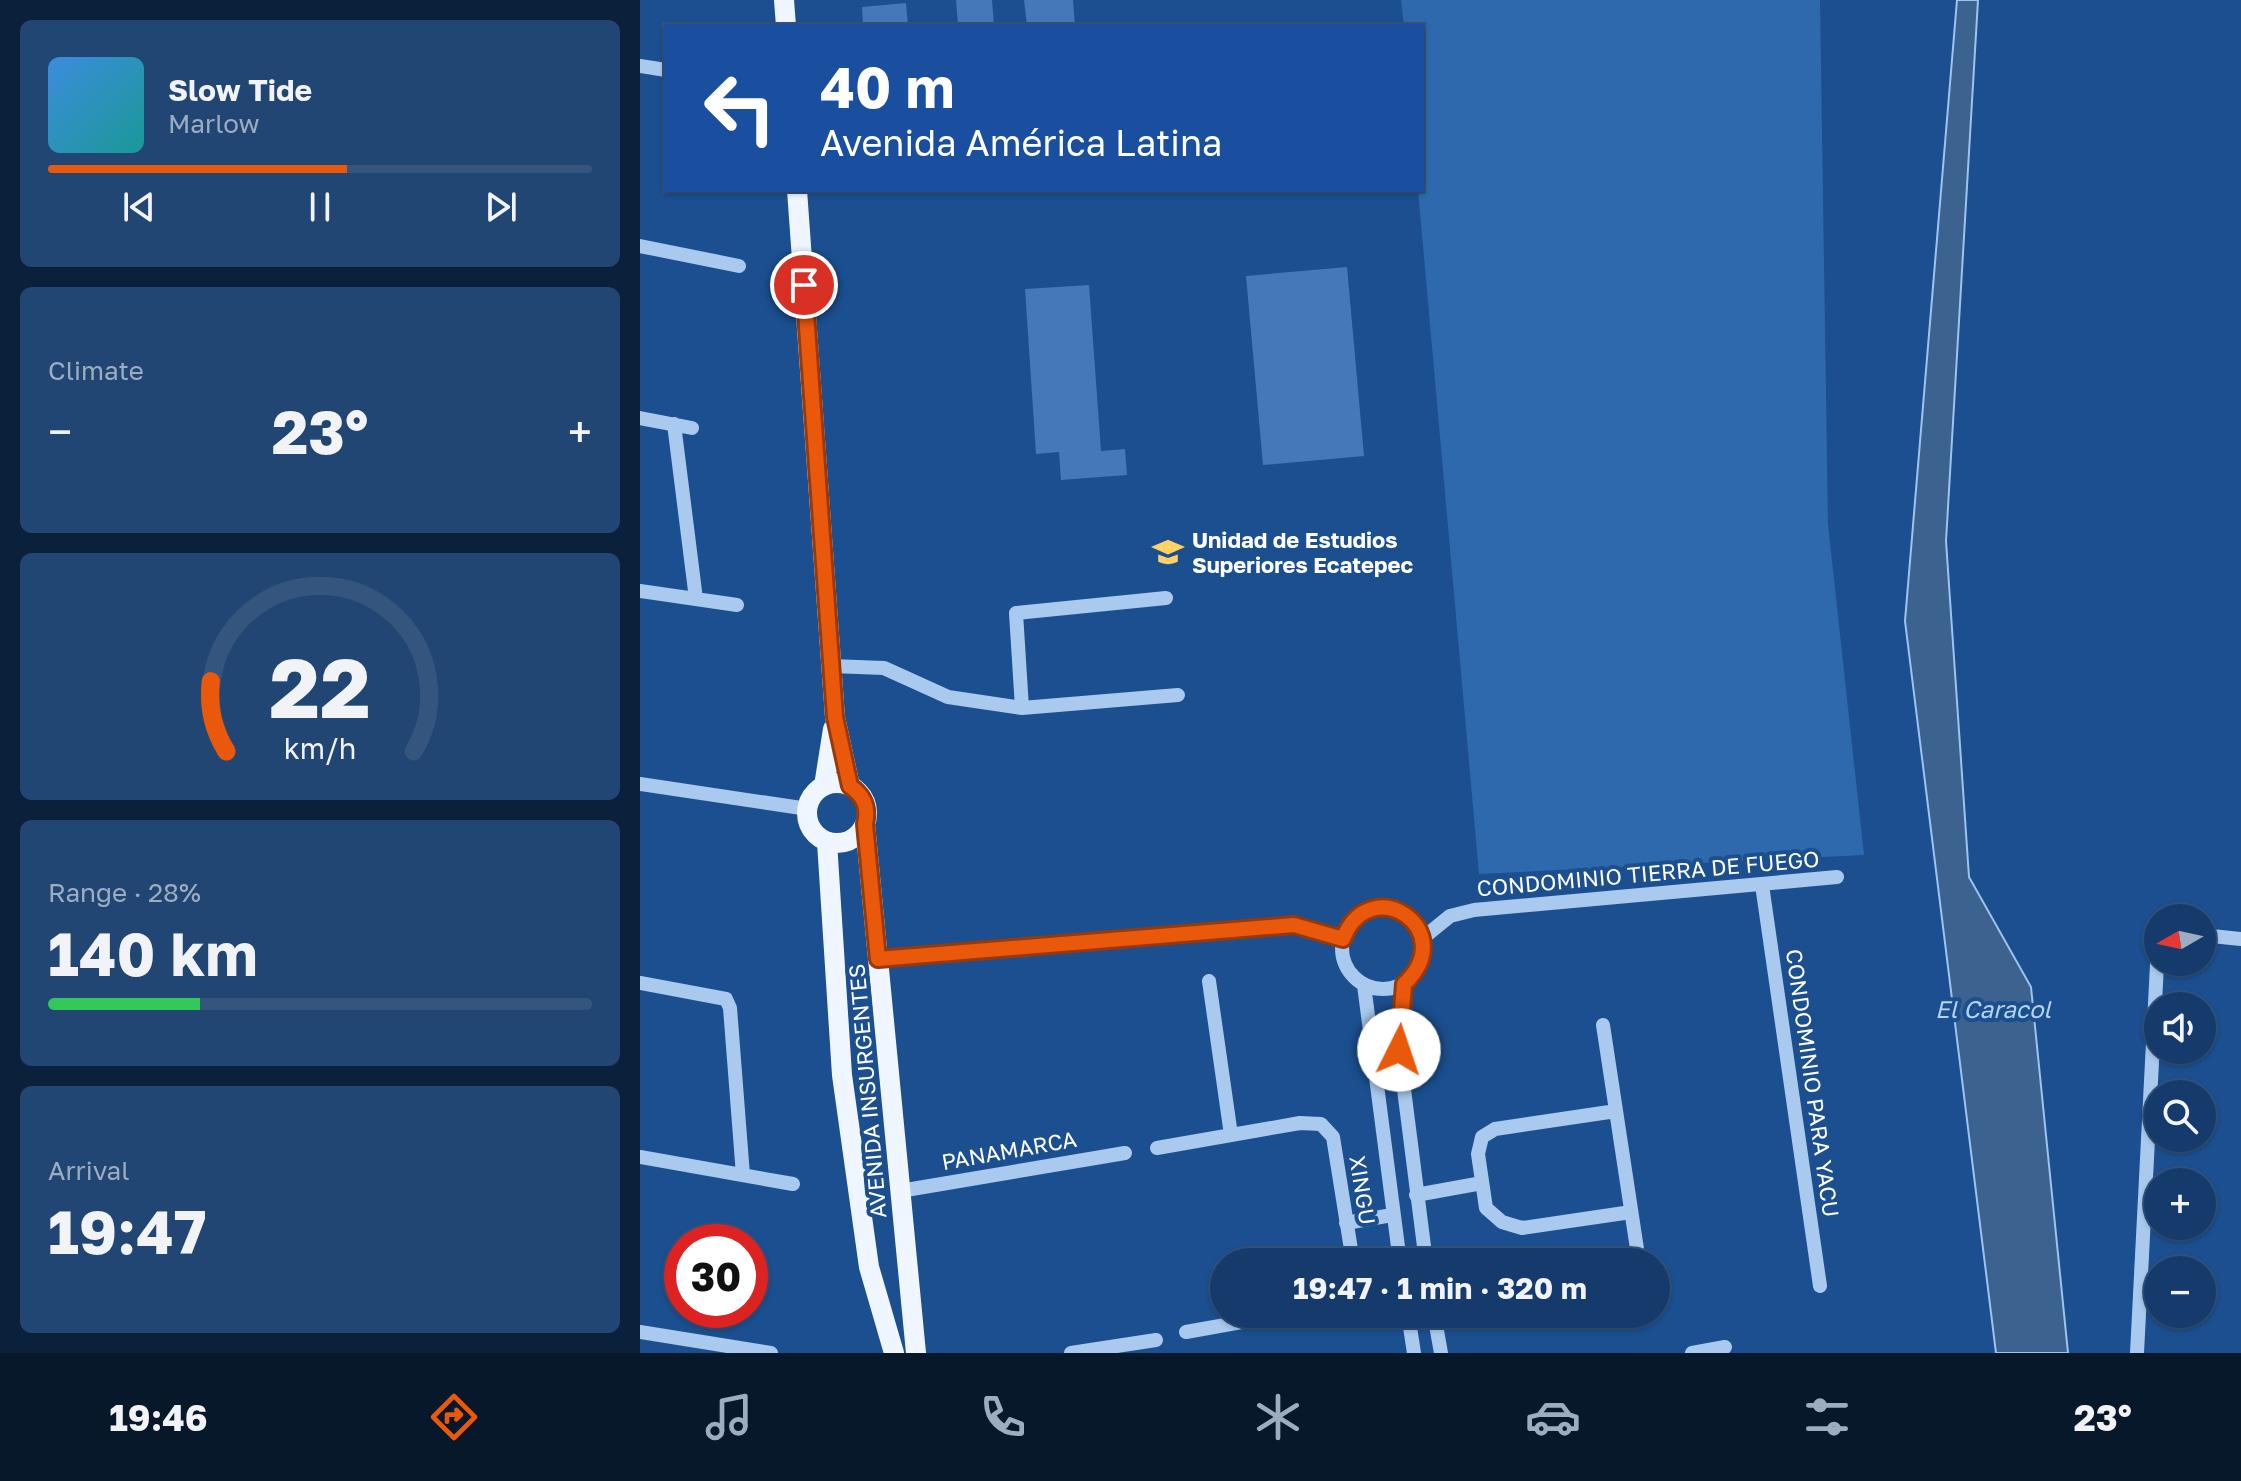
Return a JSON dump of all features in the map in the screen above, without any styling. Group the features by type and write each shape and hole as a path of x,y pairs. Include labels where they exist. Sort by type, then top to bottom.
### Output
{"main road":[{"path":"784,0 786,24"},
{"path":"797,192 835,717 850,786 865,802 865,824 856,837 842,843 827,842 808,823 808,809 813,795 824,786 850,786"},
{"path":"824,786 835,717"},
{"name":"AVENIDA INSURGENTES","path":"865,824 916,1353"},
{"name":"AVENIDA INSURGENTES","path":"827,842 842,1075 869,1267 894,1353"}],"street":[{"path":"640,66 664,70"},
{"path":"640,246 739,266"},
{"path":"640,418 692,428"},
{"path":"674,424 696,599"},
{"path":"640,591 737,605"},
{"path":"1022,708 1016,613 1166,598"},
{"path":"831,666 884,668 948,697 1022,708 1178,695"},
{"path":"640,784 808,809"},
{"name":"CONDOMINIO TIERRA DE FUEGO","path":"1423,938 1450,916 1474,910 1837,877"},
{"name":"CONDOMINIO PARA YACU","path":"1762,885 1820,1286"},
{"path":"1382,907 1408,916 1423,938 1423,956 1417,972 1404,984 1377,989 1364,985 1345,966 1343,939 1357,916 1382,907"},
{"path":"878,959 1294,925 1343,939"},
{"path":"2216,936 2241,939"},
{"path":"2137,1353 2156,976"},
{"path":"1209,981 1231,1135"},
{"path":"640,983 726,999 730,1008 743,1175"},
{"path":"1404,984 1399,1050 1424,1248"},
{"path":"1364,985 1398,1248"},
{"path":"1603,1025 1637,1248"},
{"path":"1616,1111 1495,1129 1482,1137 1478,1154 1482,1183 1486,1208 1502,1222 1522,1228 1631,1212"},
{"name":"XINGU","path":"1157,1148 1300,1123 1321,1124 1333,1137 1350,1248"},
{"name":"PANAMARCA","path":"900,1191 1125,1153"},
{"path":"640,1157 793,1184"},
{"path":"1416,1195 1482,1183"},
{"path":"1346,1223 1392,1215"},
{"path":"1186,1332 1210,1328"},
{"path":"1410,1328 1414,1353"},
{"path":"1437,1328 1441,1353"},
{"path":"640,1332 771,1353"},
{"path":"1071,1353 1156,1340"},
{"path":"1692,1353 1725,1347"}],"shaded area":[{"path":"1401,0 1820,0 1828,524 1864,855 1479,874 1418,192 1424,192 1424,24 1404,24"}],"water":[{"name":"El Caracol","path":"1957,0 1978,0 1946,541 1969,877 2031,987 2068,1353 1996,1353 1905,621"}],"building":[{"path":"956,0 992,0 994,24 958,24"},
{"path":"1024,0 1073,0 1075,24 1027,24"},
{"path":"906,3 908,24 863,24 862,7"},
{"path":"1347,267 1364,456 1263,465 1246,276"},
{"path":"1089,285 1101,451 1125,449 1127,475 1061,480 1059,452 1036,454 1025,289"}],"place":[{"name":"Unidad de Estudios Superiores Ecatepec","path":"1168,552"}],"route":[{"path":"804,285 835,717 850,786 859,792 867,813 865,824 878,959 1294,925 1343,939 1348,926 1369,909 1396,909 1408,916 1423,938 1423,956 1417,972 1404,984 1399,1050"}]}
